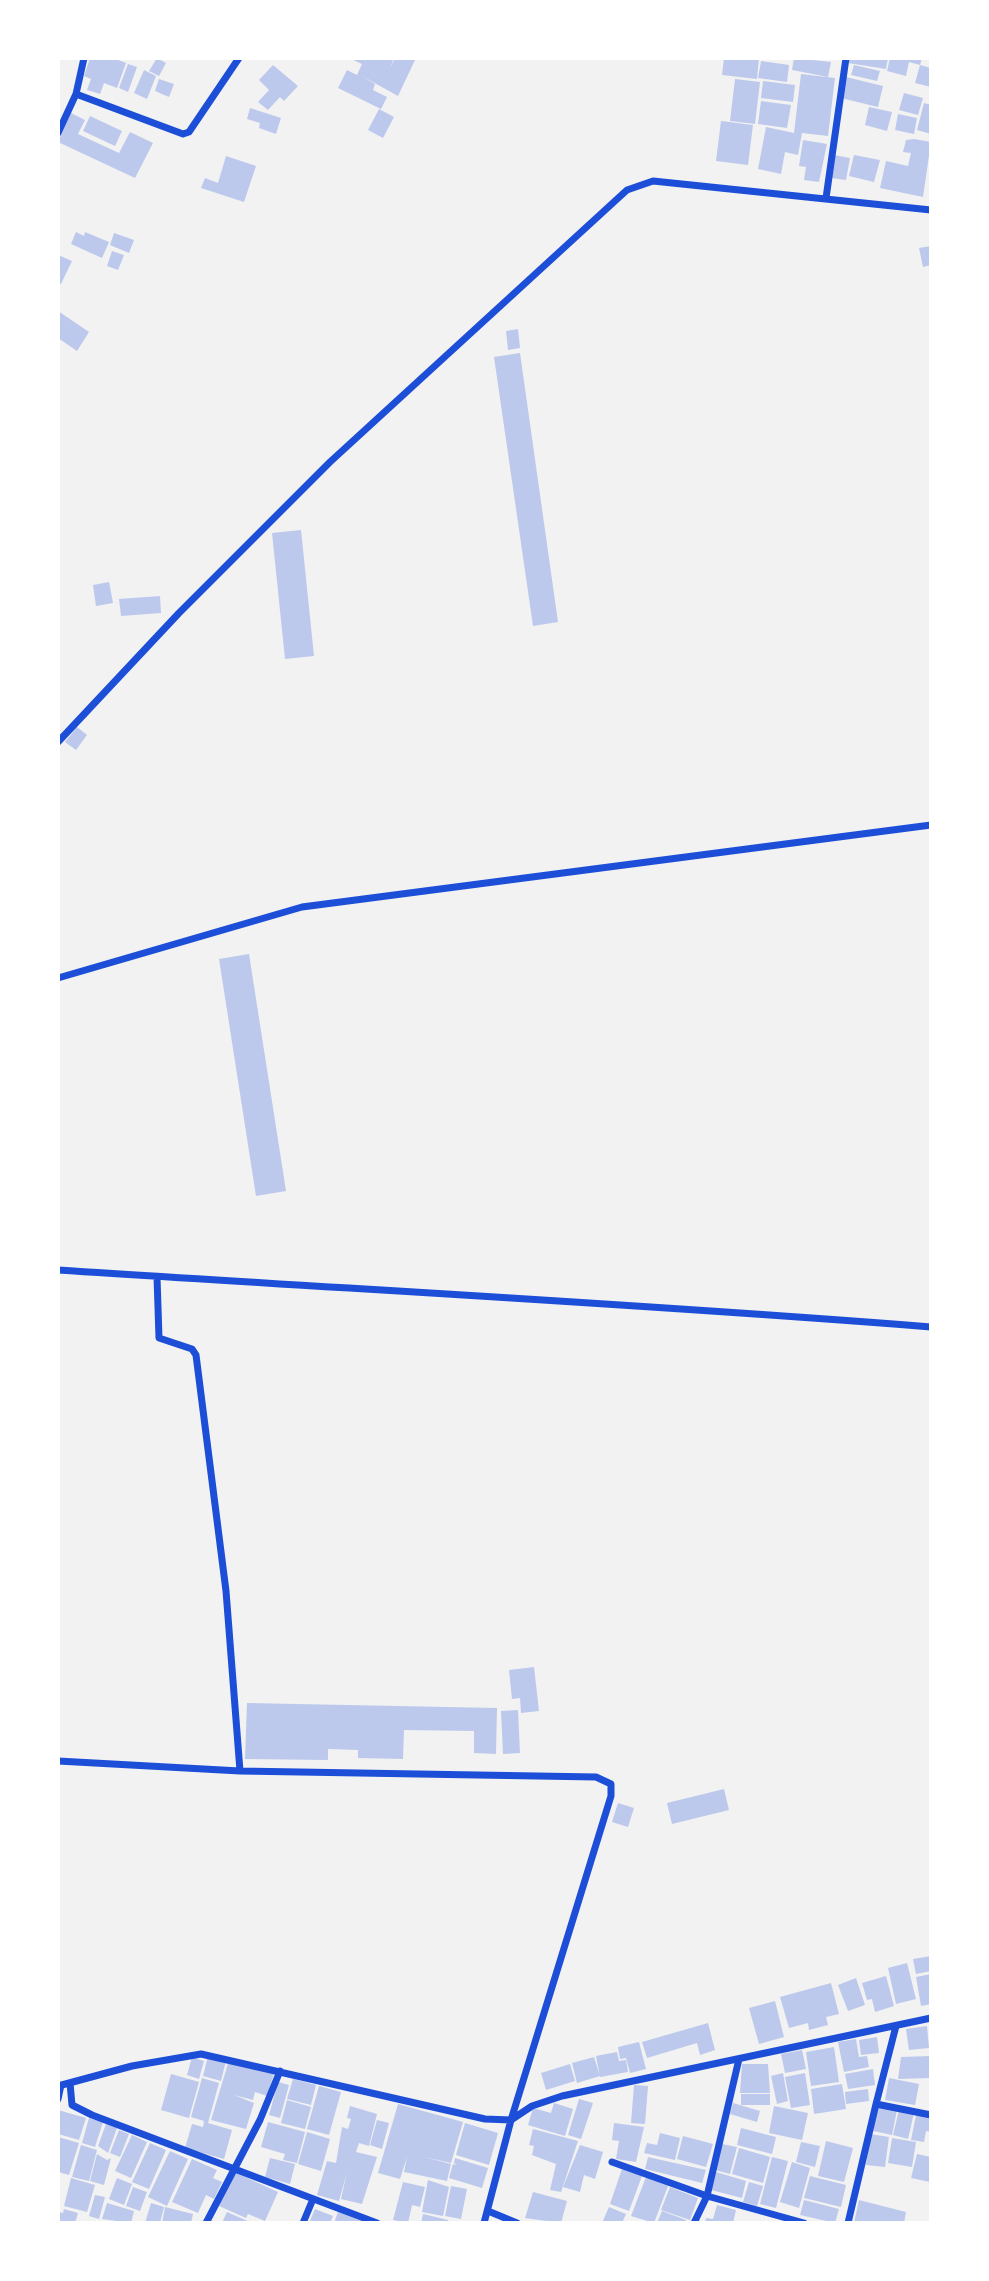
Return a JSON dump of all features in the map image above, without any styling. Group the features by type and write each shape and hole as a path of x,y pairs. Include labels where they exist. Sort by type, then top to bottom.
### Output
{"street":[{"path":"58,133 76,94 84,58"},
{"path":"76,94 183,134 189,132 239,58"},
{"path":"826,198 846,58"},
{"path":"58,742 167,624 330,462 627,190 653,181 931,210"},
{"path":"58,978 302,907 931,825"},
{"path":"58,1270 658,1305 931,1327"},
{"path":"157,1277 159,1338 192,1349 196,1355 226,1591 240,1771"},
{"path":"58,1761 240,1771 596,1777 611,1784 611,1796 511,2120 484,2223"},
{"path":"63,2085 132,2066 201,2054 453,2114 511,2120 532,2106 562,2096 931,2018"},
{"path":"848,2223 896,2026"},
{"path":"694,2223 707,2196 739,2059"},
{"path":"206,2223 280,2071"},
{"path":"58,2099 63,2085"},
{"path":"63,2085 74,2107 377,2223"},
{"path":"876,2104 931,2115"},
{"path":"612,2162 707,2196 804,2223"},
{"path":"303,2223 313,2199"},
{"path":"488,2211 517,2223"}],"building":[{"path":"90,58 113,58 126,63 117,88 104,83 100,94 87,90 91,79 84,76"},
{"path":"157,58 166,63 159,76 149,71"},
{"path":"349,58 394,58 390,68 395,58 415,60 398,96 362,76 375,84 373,90 387,97 381,109 338,88 347,70 357,75 362,64"},
{"path":"724,58 759,58 757,79 722,75"},
{"path":"794,58 831,62 828,77 792,70"},
{"path":"848,58 888,58 886,69 848,63"},
{"path":"890,58 922,58 920,65 909,62 906,76 887,71"},
{"path":"761,61 789,65 787,82 758,78"},
{"path":"128,64 137,67 128,92 119,88"},
{"path":"273,65 298,86 284,101 280,97 268,110 258,102 269,90 259,80"},
{"path":"854,65 880,71 877,81 851,75"},
{"path":"920,65 931,68 931,87 915,83"},
{"path":"144,70 156,76 147,99 134,93"},
{"path":"801,74 835,78 828,136 802,133 798,155 785,152 781,174 758,169 766,127 794,133"},
{"path":"846,77 883,86 878,107 841,98"},
{"path":"159,79 174,84 169,97 155,91"},
{"path":"735,79 760,82 755,124 730,121"},
{"path":"763,81 795,85 793,102 761,98"},
{"path":"904,93 923,98 918,115 899,110"},
{"path":"761,101 791,105 787,128 758,124"},
{"path":"924,103 931,105 931,134 917,130"},
{"path":"869,107 892,112 887,131 865,125"},
{"path":"250,108 281,118 276,134 259,128 260,123 247,119"},
{"path":"379,109 394,117 383,138 368,130"},
{"path":"71,113 85,120 78,134 119,153 130,132 153,143 135,178 58,142"},
{"path":"898,114 917,118 914,134 895,130"},
{"path":"90,116 122,131 115,146 83,131"},
{"path":"721,121 753,125 748,165 716,161"},
{"path":"803,140 827,144 819,182 804,180 806,167 799,166"},
{"path":"906,140 931,142 923,197 880,188 886,161 908,166 911,153 903,152"},
{"path":"834,155 850,158 846,180 831,178"},
{"path":"854,155 880,160 874,182 849,176"},
{"path":"226,156 256,166 244,202 201,188 205,178 218,183"},
{"path":"76,232 84,236 85,232 109,242 102,258 71,244"},
{"path":"114,233 134,240 129,253 110,245"},
{"path":"931,246 931,265 923,267 919,248"},
{"path":"112,251 124,255 118,270 107,266"},
{"path":"58,255 72,261 61,284 58,283"},
{"path":"58,311 89,332 77,351 58,338"},
{"path":"518,329 520,348 508,350 506,331"},
{"path":"520,353 558,622 533,626 494,357"},
{"path":"301,530 314,656 285,659 272,533"},
{"path":"109,582 113,603 96,606 93,585"},
{"path":"160,596 161,613 121,616 119,599"},
{"path":"77,727 87,735 76,750 65,742"},
{"path":"249,954 286,1191 256,1196 219,959"},
{"path":"534,1667 539,1711 521,1713 520,1698 512,1699 509,1670"},
{"path":"247,1703 497,1708 496,1754 474,1753 474,1731 404,1730 403,1759 358,1758 358,1750 328,1749 328,1760 245,1759"},
{"path":"518,1710 520,1753 503,1754 501,1711"},
{"path":"724,1789 729,1810 672,1824 667,1803"},
{"path":"618,1803 634,1808 628,1827 612,1822"},
{"path":"931,1956 931,1971 916,1974 913,1959"},
{"path":"907,1963 916,1999 896,2004 888,1968"},
{"path":"931,1974 931,2004 921,2006 916,1977"},
{"path":"886,1976 894,2006 875,2012 872,1999 867,2000 862,1983"},
{"path":"856,1978 865,2005 848,2011 838,1985"},
{"path":"831,1983 839,2014 826,2017 828,2025 809,2030 808,2023 789,2028 780,1997"},
{"path":"775,2001 784,2037 759,2044 749,2008"},
{"path":"708,2023 715,2050 700,2055 697,2043 647,2058 642,2042"},
{"path":"927,2026 929,2048 909,2050 906,2029"},
{"path":"877,2037 879,2053 861,2055 859,2040"},
{"path":"856,2039 859,2057 867,2056 869,2067 844,2072 838,2042"},
{"path":"639,2042 646,2069 630,2073 626,2058 620,2059 618,2047"},
{"path":"834,2047 839,2082 811,2086 806,2052"},
{"path":"802,2050 806,2069 785,2073 781,2054"},
{"path":"617,2052 619,2061 626,2060 628,2072 600,2077 596,2056"},
{"path":"208,2056 226,2061 221,2081 203,2076"},
{"path":"931,2056 931,2078 898,2079 901,2057"},
{"path":"192,2057 204,2061 199,2079 187,2075"},
{"path":"594,2057 600,2076 577,2083 572,2063"},
{"path":"229,2060 274,2073 267,2096 255,2092 253,2100 234,2095 254,2103 246,2129 211,2120"},
{"path":"570,2064 575,2081 546,2090 541,2073"},
{"path":"742,2064 768,2064 770,2093 740,2093"},
{"path":"873,2069 875,2085 848,2089 845,2074"},
{"path":"783,2073 788,2101 777,2104 771,2076"},
{"path":"805,2073 810,2105 791,2108 785,2077"},
{"path":"171,2074 199,2082 189,2118 161,2110"},
{"path":"202,2078 219,2083 208,2123 232,2130 224,2159 185,2148 192,2124 203,2127 204,2121 191,2117"},
{"path":"889,2078 919,2084 915,2105 885,2100"},
{"path":"293,2079 316,2085 311,2105 287,2099"},
{"path":"278,2082 289,2085 280,2118 269,2115"},
{"path":"842,2084 846,2109 814,2114 811,2089"},
{"path":"634,2085 648,2086 645,2124 631,2123"},
{"path":"319,2086 341,2092 329,2135 307,2129"},
{"path":"868,2089 869,2101 846,2104 845,2092"},
{"path":"741,2094 770,2094 770,2105 741,2105"},
{"path":"579,2099 593,2103 581,2139 568,2135"},
{"path":"287,2100 311,2107 305,2129 281,2123"},
{"path":"554,2103 573,2109 565,2136 528,2125 533,2108 551,2113"},
{"path":"733,2103 760,2111 757,2122 730,2114"},
{"path":"398,2104 463,2122 451,2163 424,2157 451,2164 447,2181 404,2172 407,2157 400,2179 378,2173"},
{"path":"878,2105 897,2110 892,2135 873,2131"},
{"path":"350,2106 377,2114 369,2146 359,2143 356,2152 377,2157 362,2204 341,2199 347,2172 339,2201 317,2195 327,2161 336,2163 342,2127 348,2129 351,2119 347,2118"},
{"path":"774,2106 808,2113 802,2140 769,2133"},
{"path":"58,2110 86,2118 79,2140 58,2134"},
{"path":"899,2110 914,2113 908,2139 893,2135"},
{"path":"916,2115 931,2118 931,2132 926,2131 924,2142 911,2140"},
{"path":"89,2118 103,2122 95,2147 82,2143"},
{"path":"377,2120 389,2123 382,2149 370,2145"},
{"path":"268,2122 305,2132 297,2163 283,2160 285,2154 261,2147"},
{"path":"465,2123 498,2133 489,2165 456,2155"},
{"path":"614,2123 644,2127 636,2162 616,2159 619,2141 612,2140"},
{"path":"106,2124 117,2128 108,2153 98,2146"},
{"path":"741,2128 776,2137 772,2154 737,2145"},
{"path":"533,2129 578,2141 561,2192 550,2190 556,2164 532,2155 534,2146 529,2145"},
{"path":"119,2130 129,2134 120,2157 110,2153"},
{"path":"307,2132 330,2139 321,2171 298,2164"},
{"path":"660,2133 680,2138 675,2160 644,2153 647,2143 657,2145"},
{"path":"870,2134 889,2137 885,2167 866,2165"},
{"path":"132,2135 147,2142 131,2178 115,2171"},
{"path":"683,2136 713,2144 706,2167 677,2159"},
{"path":"58,2137 79,2143 69,2175 58,2172"},
{"path":"892,2138 916,2142 912,2167 888,2163"},
{"path":"826,2141 853,2148 844,2182 818,2176"},
{"path":"801,2142 820,2146 815,2167 796,2162"},
{"path":"150,2143 166,2150 149,2189 132,2182"},
{"path":"722,2144 737,2147 730,2174 715,2170"},
{"path":"81,2145 97,2150 89,2181 72,2177"},
{"path":"580,2145 603,2152 595,2179 584,2175 580,2192 563,2187"},
{"path":"739,2148 770,2157 763,2183 732,2174"},
{"path":"170,2151 188,2159 167,2206 148,2197"},
{"path":"97,2154 107,2160 111,2158 104,2185 90,2181"},
{"path":"917,2154 931,2157 930,2182 911,2178"},
{"path":"648,2157 706,2170 702,2183 645,2169"},
{"path":"772,2157 788,2161 776,2208 760,2204"},
{"path":"270,2158 295,2164 290,2184 265,2177"},
{"path":"455,2158 488,2168 482,2188 449,2178 453,2164 457,2165"},
{"path":"192,2159 217,2170 213,2178 222,2182 214,2199 206,2195 198,2213 172,2202"},
{"path":"792,2162 810,2168 799,2208 780,2202"},
{"path":"622,2169 642,2176 629,2211 610,2204"},
{"path":"234,2172 278,2192 265,2221 248,2214 246,2218 219,2206"},
{"path":"716,2172 746,2181 742,2198 711,2190"},
{"path":"810,2176 846,2185 841,2207 804,2198"},
{"path":"646,2177 668,2186 654,2223 631,2216"},
{"path":"71,2178 95,2185 87,2212 64,2206"},
{"path":"117,2178 132,2184 124,2205 109,2199"},
{"path":"428,2180 449,2187 443,2216 422,2212"},
{"path":"403,2182 425,2187 420,2207 412,2205 408,2223 393,2220"},
{"path":"749,2182 763,2186 757,2206 743,2202"},
{"path":"451,2186 467,2189 461,2219 445,2216"},
{"path":"133,2187 147,2192 140,2211 126,2206"},
{"path":"670,2187 698,2198 690,2220 661,2210"},
{"path":"533,2192 567,2201 561,2223 525,2218"},
{"path":"95,2195 105,2197 99,2219 89,2216"},
{"path":"804,2200 839,2209 835,2223 800,2215"},
{"path":"859,2200 906,2212 904,2223 854,2223"},
{"path":"107,2203 134,2211 131,2223 102,2219"},
{"path":"151,2203 164,2207 160,2223 145,2223"},
{"path":"717,2205 736,2210 733,2223 705,2223 706,2218 713,2219"},
{"path":"165,2207 193,2214 191,2223 162,2223"},
{"path":"609,2207 626,2214 622,2223 602,2223"},
{"path":"64,2209 78,2213 75,2223 58,2223 58,2212 63,2213"},
{"path":"315,2209 333,2216 330,2223 309,2223"},
{"path":"662,2211 686,2220 685,2223 657,2223"},
{"path":"227,2212 252,2223 222,2223"},
{"path":"338,2212 366,2223 334,2223"},
{"path":"423,2214 448,2220 448,2223 421,2223"}]}
